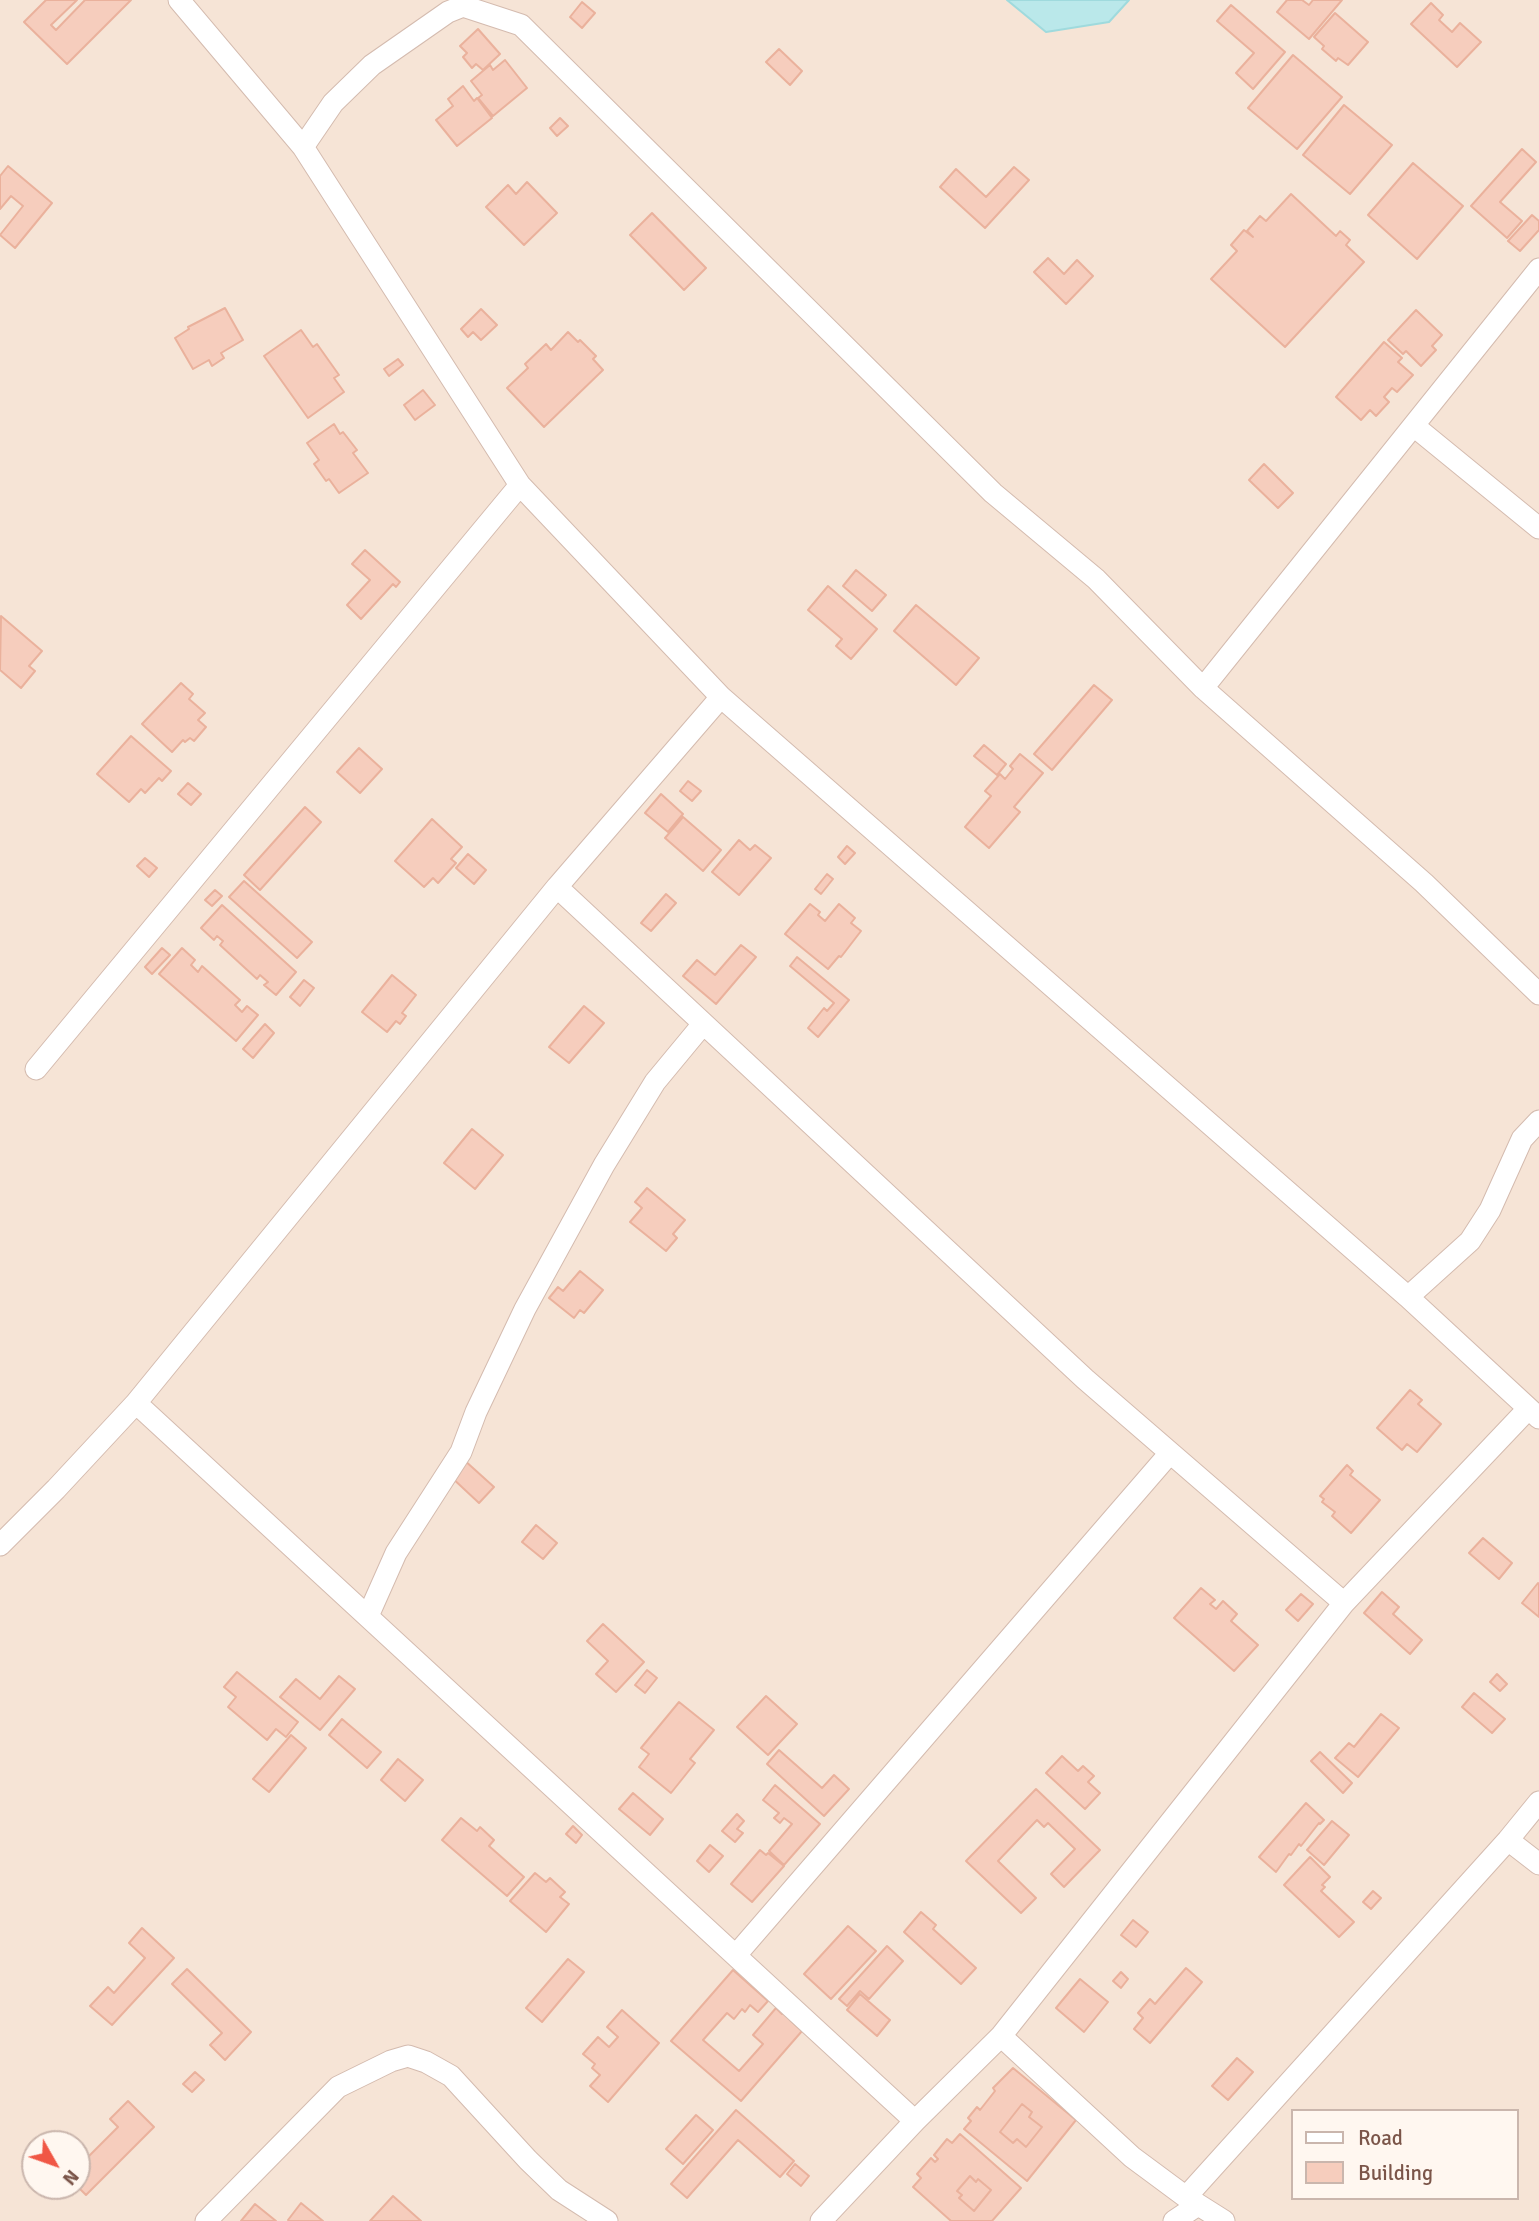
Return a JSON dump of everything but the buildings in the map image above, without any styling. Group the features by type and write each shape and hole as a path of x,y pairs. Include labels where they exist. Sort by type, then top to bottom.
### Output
{"street":[{"path":"179,0 303,147 520,485 722,697 1408,1297 1534,1414 1344,1603 1001,2036 915,2121 821,2221"},
{"path":"303,147 333,103 372,65 448,6 463,6 521,25 993,493 1096,579 1203,688 1424,883 1539,994"},
{"path":"1203,688 1539,269"},
{"path":"1414,426 1539,528"},
{"path":"36,1069 520,485"},
{"path":"0,1545 136,1402 557,887 722,697"},
{"path":"557,887 1085,1379 1344,1603"},
{"path":"368,1616 396,1553 461,1452 476,1412 525,1309 604,1165 655,1082 703,1024"},
{"path":"1408,1297 1469,1241 1490,1210 1522,1139 1539,1121"},
{"path":"136,1402 915,2121"},
{"path":"736,1955 1170,1453"},
{"path":"1174,2221 1539,1802"},
{"path":"1508,1840 1539,1864"},
{"path":"1001,2036 1132,2157 1224,2221"},
{"path":"206,2221 338,2087 391,2061 408,2056 426,2062 451,2076 559,2190 607,2221"}],"shaded area":[{"path":"0,0 1539,0 1539,2221 0,2221"}],"water":[{"path":"1007,0 1129,0 1109,22 1046,32"}]}
